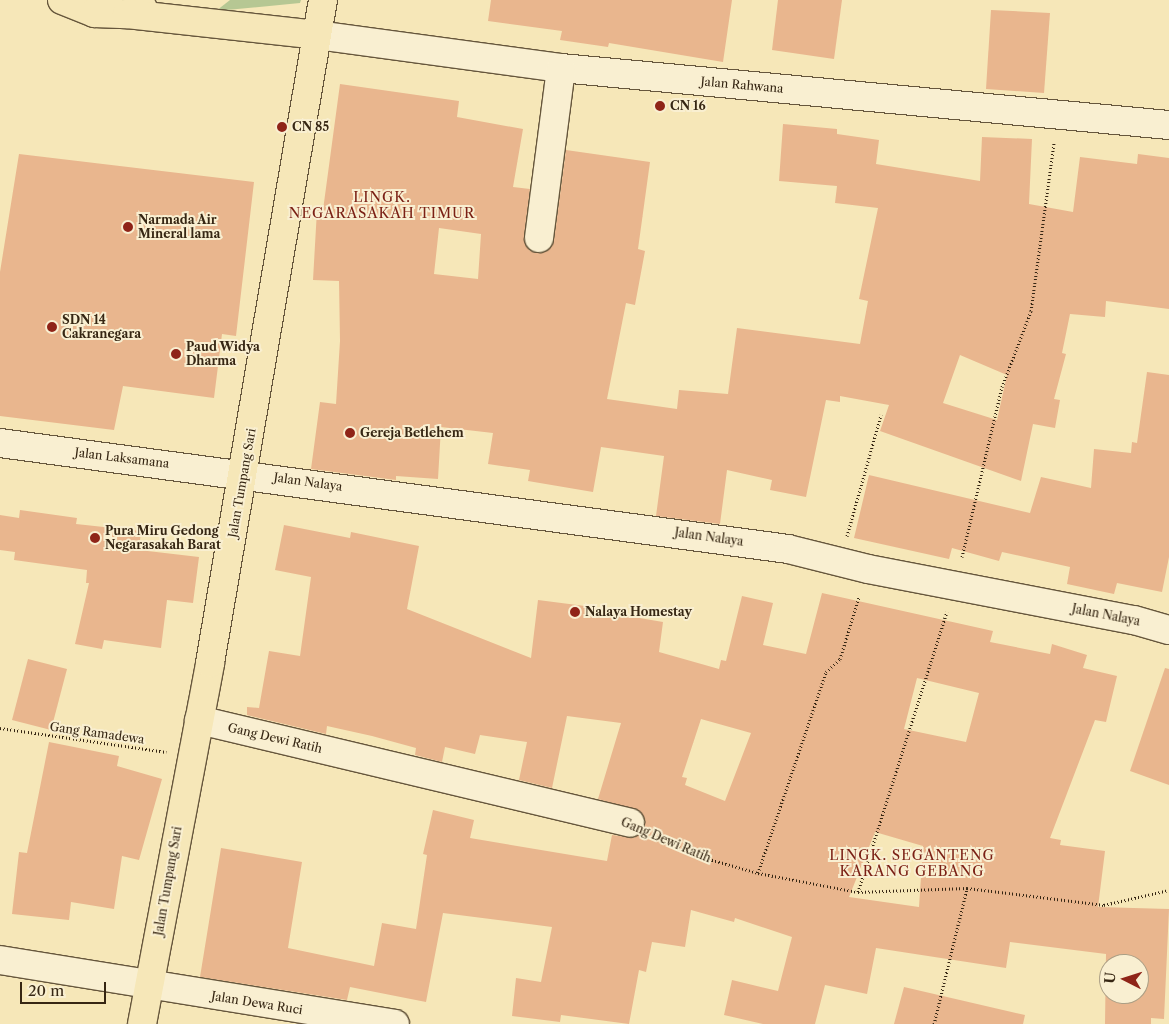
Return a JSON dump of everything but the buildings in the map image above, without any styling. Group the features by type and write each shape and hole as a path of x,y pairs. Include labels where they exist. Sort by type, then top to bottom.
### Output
{"main road":[{"path":"62,0 94,13 127,14 317,35"},
{"path":"127,14 165,0"},
{"name":"Jalan Tumpang Sari","path":"142,1024 243,474 323,0"}],"street":[{"name":"Jalan Rahwana","path":"317,35 561,68 1169,125"},
{"path":"539,238 561,68"},
{"name":"Jalan Laksamana","path":"0,443 243,474"},
{"name":"Jalan Nalaya","path":"243,474 706,536 788,549 868,569 1134,620 1169,630"},
{"name":"Gang Dewi Ratih","path":"199,720 630,823"},
{"name":"Jalan Dewa Ruci","path":"0,960 149,986 395,1024"}],"path":[{"path":"858,892 955,587 1002,387 1031,311 1058,114"},
{"path":"840,561 881,415"},
{"path":"758,873 826,672 840,659 868,569"},
{"name":"Gang Ramadewa","path":"0,728 191,755"},
{"name":"Gang Dewi Ratih","path":"630,823 695,855 758,873 858,892 967,888 1104,905 1169,890"},
{"path":"934,1024 967,888"}],"green space":[{"path":"230,0 301,0 300,3 216,11"}],"place":[{"name":"CN 16","path":"660,106"},
{"name":"CN 85","path":"282,127"},
{"name":"Narmada Air Mineral lama","path":"128,227"},
{"name":"SDN 14 Cakranegara","path":"52,327"},
{"name":"Paud Widya Dharma","path":"176,354"},
{"name":"Gereja Betlehem","path":"350,433"},
{"name":"Pura Miru Gedong Negarasakah Barat","path":"95,538"},
{"name":"Nalaya Homestay","path":"575,612"}],"district":[{"name":"LINGK. NEGARASAKAH TIMUR","path":"382,206"},
{"name":"LINGK. SEGANTENG KARANG GEBANG","path":"912,864"}]}
